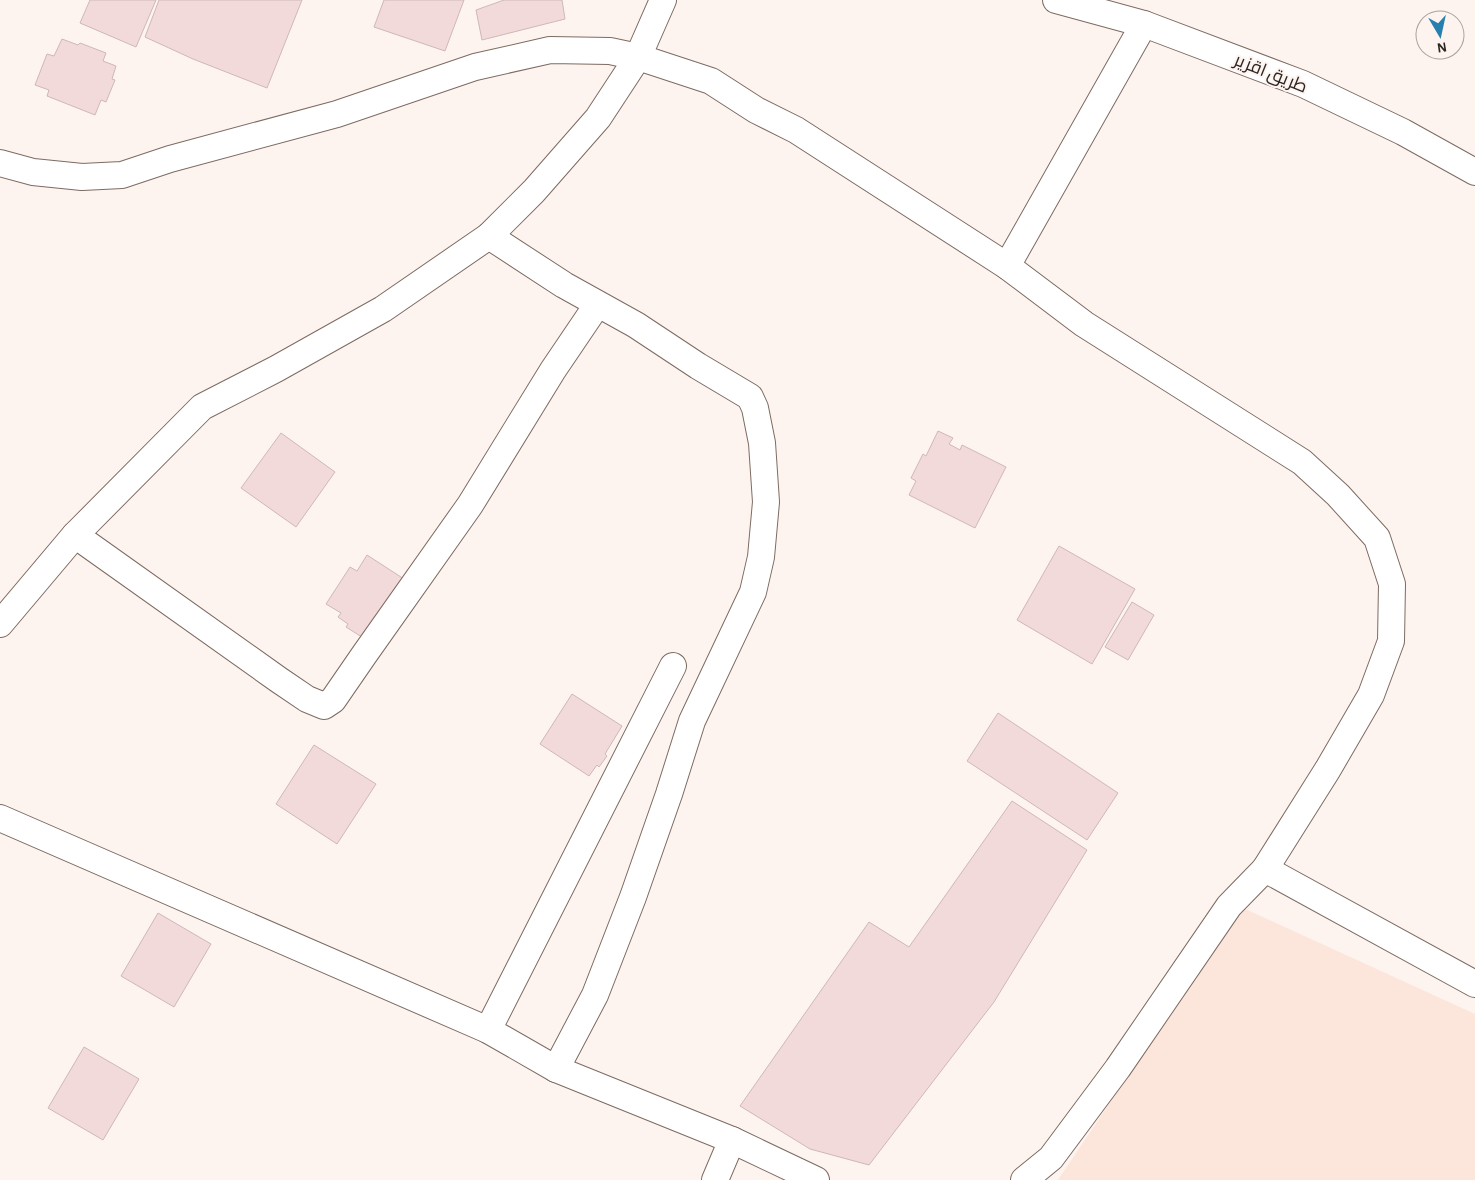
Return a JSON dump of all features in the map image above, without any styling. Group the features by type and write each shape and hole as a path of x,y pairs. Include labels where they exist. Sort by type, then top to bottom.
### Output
{"street":[{"path":"0,624 75,535 202,407 276,369 383,309 489,236 534,191 598,118 638,57 663,0"},
{"name":"طريق اقزير","path":"1056,0 1144,24 1303,84 1403,132 1475,172"},
{"path":"1007,266 1144,24"},
{"path":"0,163 33,172 72,176 122,175 170,159 337,114 474,66 550,50 610,51 638,57 710,81 756,110 796,130 1007,266 1084,324 1302,462 1338,494 1376,538 1392,584 1392,642 1370,695 1328,769 1265,869 1229,906 1118,1068 1051,1158 1024,1180"},
{"path":"489,236 564,286 636,325 698,366 750,397 755,408 762,443 766,502 761,557 753,592 692,721 633,897 595,995 556,1068"},
{"path":"75,535 279,680 307,699 324,706 333,700 470,504 553,370 598,305"},
{"path":"488,1030 673,666"},
{"path":"0,818 488,1030 556,1068 732,1140 816,1180"},
{"path":"1265,869 1475,984"},
{"path":"715,1180 732,1140"}],"shaded area":[{"path":"1241,907 1475,1014 1475,1180 1058,1180"}],"building":[{"path":"90,0 156,0 136,47 80,23"},
{"path":"159,0 302,0 267,88 193,59 145,37"},
{"path":"384,0 464,0 445,51 374,27"},
{"path":"504,0 562,0 565,19 482,40 476,10"},
{"path":"62,39 78,45 80,43 106,53 103,61 116,66 112,79 115,80 106,102 101,100 95,115 47,96 49,90 35,85 47,54 54,56"},
{"path":"938,431 953,438 949,444 960,450 962,445 1006,467 975,528 909,495 916,481 911,478 923,454 926,456"},
{"path":"281,433 335,472 296,527 241,488"},
{"path":"1059,546 1135,589 1092,664 1017,620"},
{"path":"367,555 404,579 365,639 346,627 348,624 338,617 341,613 326,604 350,567 357,571"},
{"path":"1132,602 1154,615 1128,660 1105,647"},
{"path":"572,694 622,726 605,754 607,756 589,776 540,744"},
{"path":"998,713 1118,793 1087,840 967,761"},
{"path":"314,745 376,784 337,844 276,804"},
{"path":"1012,801 1087,850 994,1002 869,1165 810,1149 740,1106 869,922 909,947"},
{"path":"158,913 211,944 174,1007 121,976"},
{"path":"84,1047 139,1079 103,1140 48,1108"}]}
